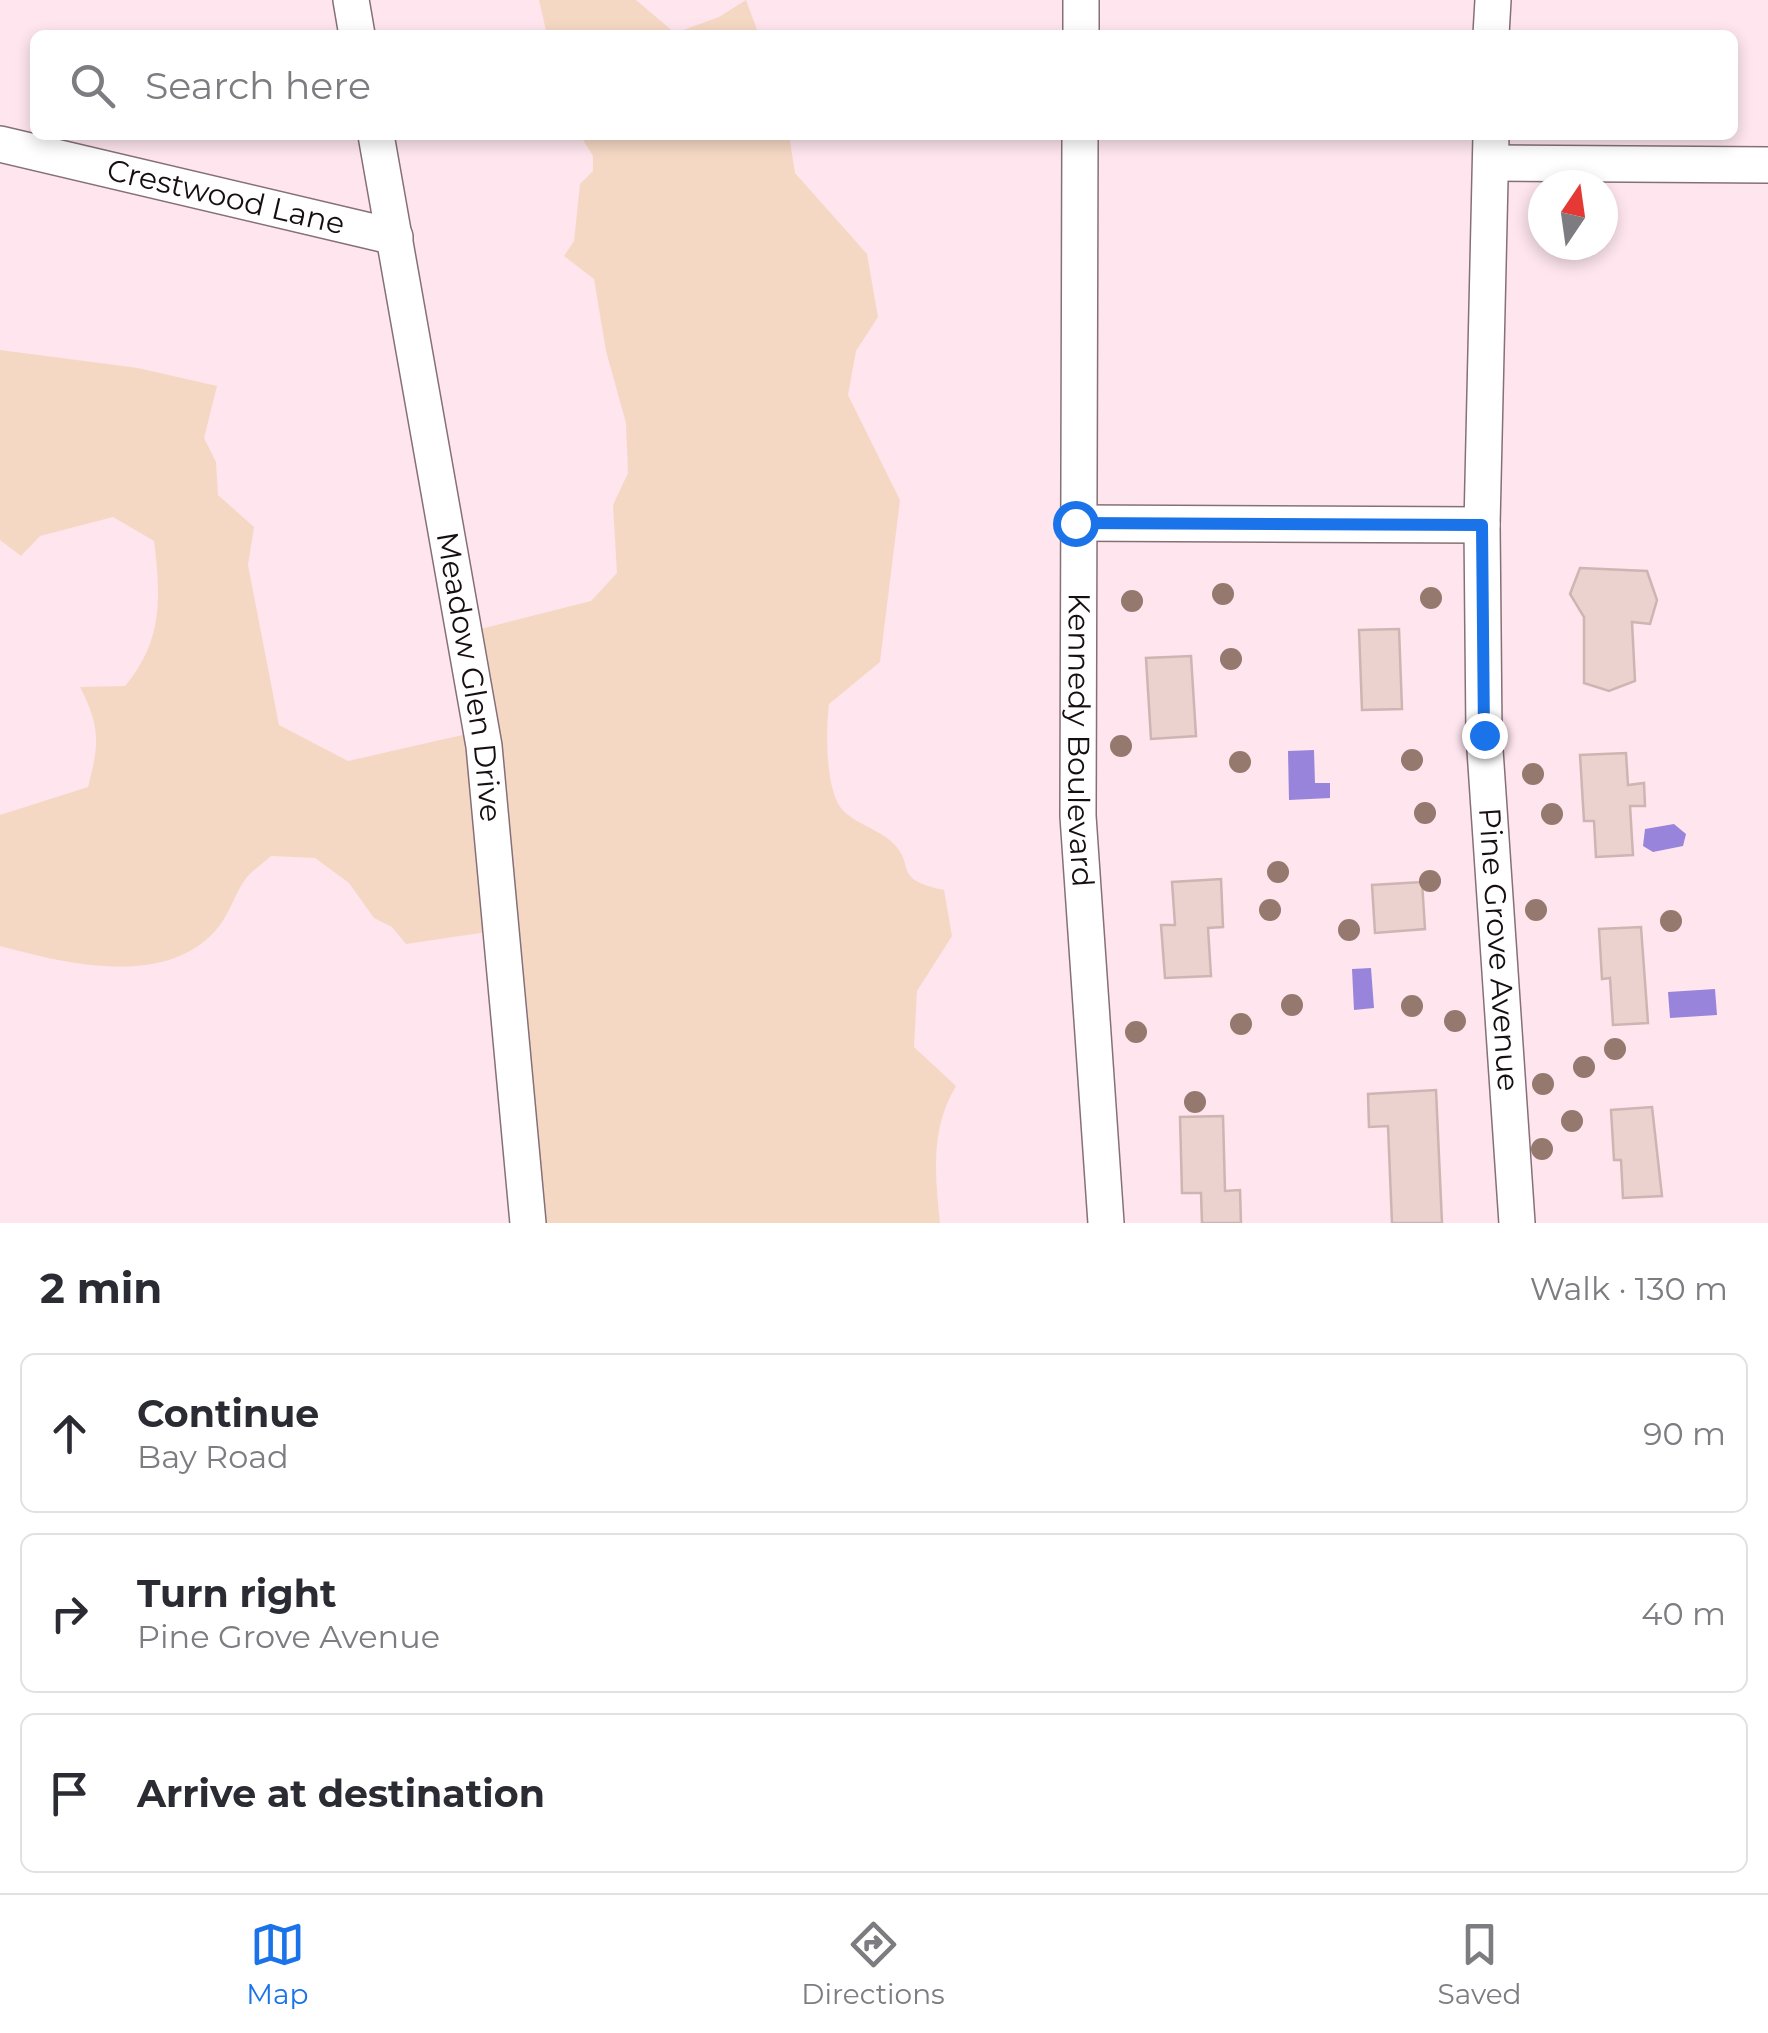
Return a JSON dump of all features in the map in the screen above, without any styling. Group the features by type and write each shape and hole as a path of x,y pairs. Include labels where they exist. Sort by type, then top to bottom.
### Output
{"street":[{"path":"351,0 356,30"},
{"path":"1081,0 1081,30"},
{"path":"1492,0 1492,30"},
{"name":"Meadow Glen Drive","path":"377,140 484,746 528,1223"},
{"name":"Kennedy Boulevard","path":"1080,140 1075,523 1078,816 1106,1223"},
{"name":"Crestwood Lane","path":"0,144 395,237"},
{"path":"1491,149 1768,165"},
{"name":"Pine Grove Avenue","path":"1491,149 1482,525 1484,735 1517,1223"},
{"path":"1075,523 1482,525"}],"shaded area":[{"path":"539,0 636,0 671,30 546,30"},
{"path":"746,0 757,30 683,30 719,17"},
{"path":"583,140 790,140 795,173 867,254 878,317 856,351 848,395 900,500 880,662 829,704 828,758 832,786 841,808 892,842 910,876 944,890 952,936 917,991 914,1047 956,1086 938,1136 940,1223 519,1223 487,932 406,944 392,927 374,918 349,883 315,858 271,856 247,877 216,930 194,948 169,960 142,965 83,964 0,946 0,815 88,787 96,736 92,714 80,687 125,686 153,635 158,581 154,541 113,517 40,536 21,556 0,540 0,350 138,368 217,386 204,438 216,462 218,495 254,527 248,565 279,725 348,761 471,733 469,632 591,601 617,573 613,505 628,473 626,423 606,351 594,279 564,256 574,241 580,184 593,171 593,156"},
{"path":"1314,750 1315,783 1330,783 1330,798 1289,800 1288,751"},
{"path":"1674,824 1686,834 1683,846 1653,852 1643,846 1645,829"},
{"path":"1371,968 1374,1008 1354,1010 1352,969"},
{"path":"1715,989 1717,1015 1670,1018 1668,992"}],"building":[{"path":"1580,568 1647,571 1657,600 1650,624 1632,622 1635,681 1609,691 1584,683 1584,617 1570,594"},
{"path":"1399,629 1402,709 1362,710 1359,630"},
{"path":"1191,656 1196,736 1151,739 1146,658"},
{"path":"1626,753 1628,785 1644,783 1645,806 1630,806 1633,855 1596,857 1594,821 1584,821 1580,755"},
{"path":"1221,879 1223,927 1208,928 1211,976 1165,978 1161,925 1175,925 1172,882"},
{"path":"1422,882 1425,929 1375,933 1372,885"},
{"path":"1641,927 1648,1023 1613,1025 1610,978 1602,979 1599,929"},
{"path":"1436,1090 1442,1223 1392,1223 1388,1126 1369,1127 1368,1094"},
{"path":"1652,1107 1662,1196 1623,1198 1621,1160 1614,1160 1611,1110"},
{"path":"1223,1116 1225,1191 1240,1190 1241,1223 1202,1223 1201,1193 1182,1193 1180,1117"}],"route":[{"path":"1075,523 1482,525 1484,735"}]}
